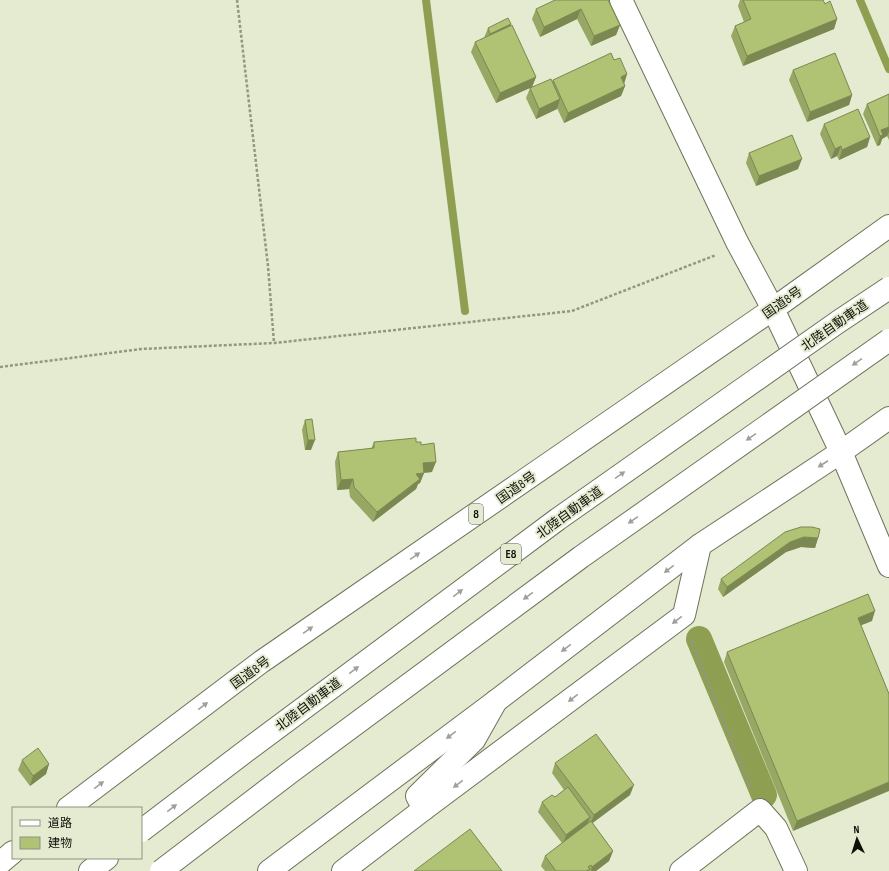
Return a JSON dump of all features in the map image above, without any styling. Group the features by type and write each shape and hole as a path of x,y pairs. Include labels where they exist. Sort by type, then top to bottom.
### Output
{"main road":[{"path":"621,0 737,242 773,309 841,452 889,566"},
{"name":"国道8号","path":"69,807 261,662 773,309 889,226"},
{"name":"北陸自動車道","path":"142,831 246,751 558,519 838,322 889,288"},
{"path":"161,871 292,771 581,557 889,340"},
{"path":"269,871 496,701 700,545 841,452 889,418"},
{"path":"343,871 684,615 700,545"},
{"path":"424,809 417,796 474,740 496,701"},
{"path":"681,871 760,810 776,828 796,871"},
{"path":"0,863 12,853"},
{"path":"90,871 106,859"}],"path":[{"path":"237,0 268,266 274,343"},
{"path":"0,367 142,350 274,343 572,311 714,256 737,242"},
{"path":"688,634 760,810"}],"building":[{"path":"555,0 608,0 620,25 594,36 581,9 544,27 536,9"},
{"path":"743,0 823,0 825,4 830,1 837,19 747,56 735,26 751,19"},
{"path":"508,18 511,24 490,34 488,28"},
{"path":"512,25 536,77 500,93 475,42"},
{"path":"611,53 614,60 620,58 627,74 621,77 625,86 568,113 553,80"},
{"path":"835,53 852,95 810,112 793,70"},
{"path":"551,79 560,99 539,109 530,88"},
{"path":"889,94 889,127 881,130 883,135 880,136 867,104"},
{"path":"858,109 870,137 842,150 841,146 835,149 824,124"},
{"path":"792,135 802,159 759,176 749,153"},
{"path":"312,419 315,440 308,440 305,420"},
{"path":"416,438 416,442 421,442 421,445 434,443 436,462 423,463 424,473 416,474 420,479 377,512 354,487 353,479 341,480 338,452 374,448 374,442"},
{"path":"801,527 820,529 818,538 804,537 790,542 727,587 721,579 785,532"},
{"path":"868,594 875,611 858,618 889,694 889,782 797,821 727,652"},
{"path":"596,734 634,785 594,815 555,763"},
{"path":"38,748 49,764 33,776 22,760"},
{"path":"568,787 590,817 566,835 542,802 552,795 555,797"},
{"path":"591,821 613,851 592,867 591,865 588,867 590,869 586,871 556,871 545,856"},
{"path":"470,829 502,871 414,871"}],"waterway":[{"path":"426,0 465,311"},
{"path":"860,0 889,69"},
{"path":"699,639 764,795"}]}
